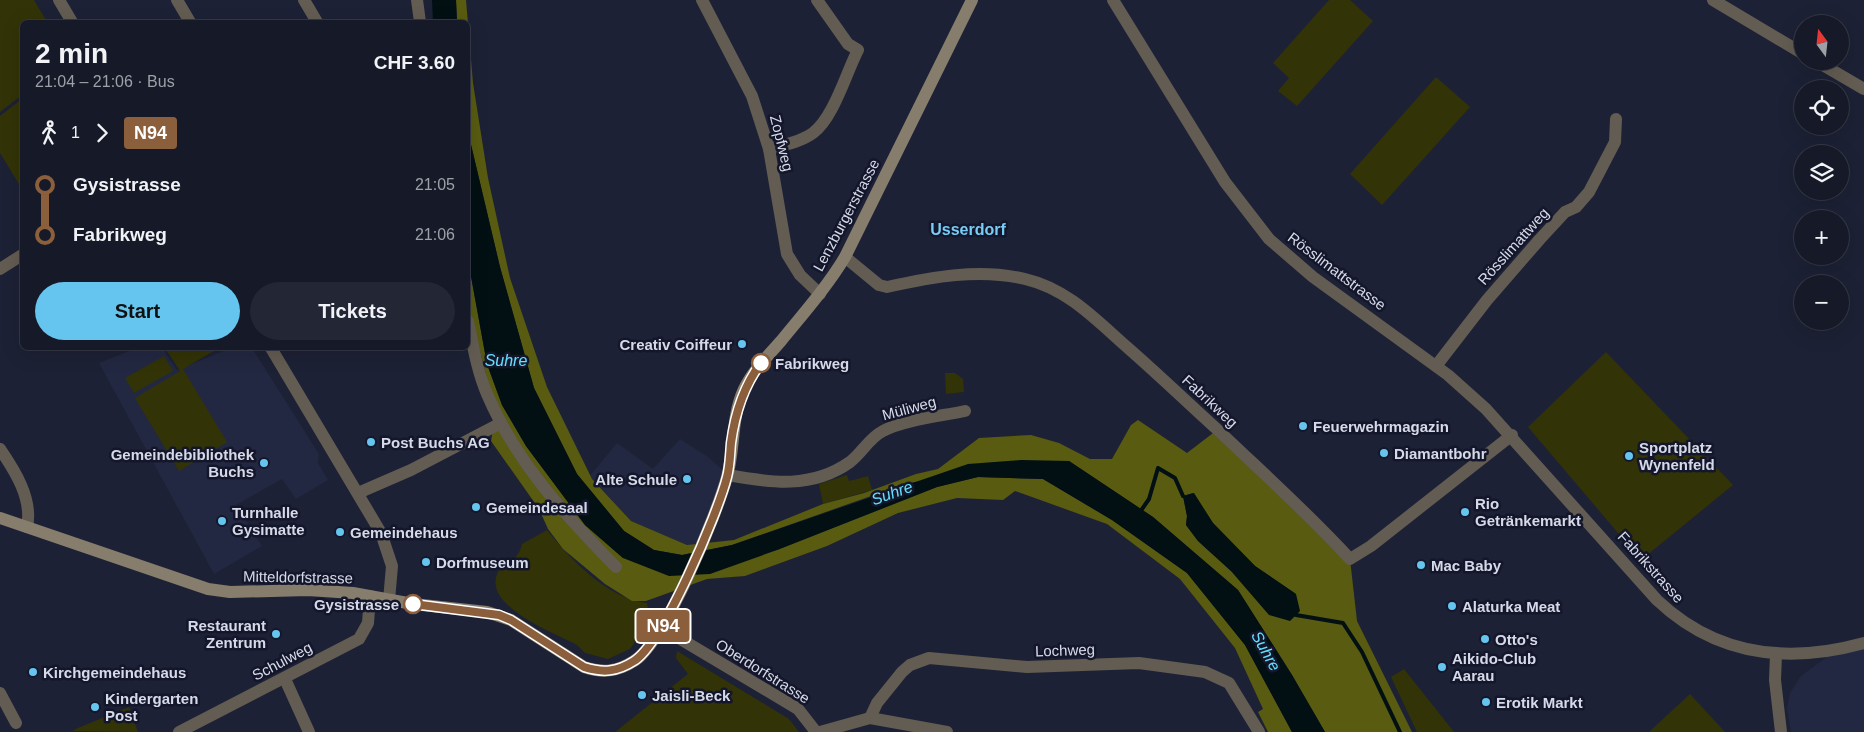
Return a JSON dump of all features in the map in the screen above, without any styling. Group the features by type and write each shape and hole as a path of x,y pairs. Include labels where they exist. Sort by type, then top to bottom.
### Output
{"main road":[{"name":"Lenzburgerstrasse","path":"662,628 701,544 728,475 736,416 744,389 761,363 820,294 845,257 972,0"},
{"name":"Mitteldorfstrasse","path":"0,518 208,589 230,592 324,591 499,615 511,620 584,667 606,672 635,661 644,653 662,628"}],"street":[{"path":"59,0 71,20"},
{"path":"177,0 189,20"},
{"path":"304,0 316,20"},
{"path":"418,0 420,20"},
{"name":"Zopfweg","path":"702,0 752,96 769,149 787,254 800,274 820,294"},
{"path":"769,149 794,142 813,133 832,108 858,50 848,44 817,0"},
{"name":"Rösslimattstrasse","path":"1113,0 1225,182 1269,239 1313,277 1436,366 1486,409 1512,435"},
{"path":"1713,0 1794,48"},
{"path":"1831,70 1864,89"},
{"name":"Rösslimattweg","path":"1436,366 1486,300 1565,212 1576,207 1589,192 1615,142 1616,119"},
{"path":"0,269 20,256"},
{"name":"Fabrikweg","path":"845,257 879,285 887,287 957,273 1025,279 1052,288 1076,301 1191,404 1327,533 1350,559 1370,546 1512,435"},
{"path":"470,330 487,394 501,423 549,497 616,566"},
{"path":"273,350 382,533 389,551 392,579 389,600"},
{"name":"Müliweg","path":"728,475 795,483 809,480 851,461 884,430 965,411"},
{"path":"358,493 411,470 501,423"},
{"name":"Fabrikstrasse","path":"1512,435 1657,600 1676,617 1701,633 1728,644 1776,654 1803,655 1835,651 1864,643"},
{"path":"0,449 25,494 29,507 27,527"},
{"name":"Schulweg","path":"179,732 285,679 359,639 368,623 370,596"},
{"name":"Oberdorfstrasse","path":"662,628 798,709 816,732"},
{"path":"1776,654 1775,680 1781,732"},
{"name":"Lochweg","path":"870,718 877,703 902,672 910,665 929,658 1026,667 1139,663 1205,672 1224,680 1238,695 1259,732"},
{"path":"285,679 309,732"},
{"path":"0,693 16,723"},
{"path":"820,732 870,718 922,730 947,732"}],"shaded area":[{"path":"0,0 34,0 46,20 20,20 20,97 0,112"},
{"path":"456,0 466,0 468,20 457,20"},
{"path":"1329,0 1350,0 1373,21 1297,106 1278,91 1289,78 1273,63"},
{"path":"470,48 473,83 488,178 510,278 547,387 592,479 631,521 687,545 734,540 823,504 864,493 916,474 938,469 979,438 1031,435 1059,443 1090,459 1112,459 1131,425 1138,420 1187,453 1217,430 1350,559 1357,621 1412,732 1325,732 1292,675 1238,590 1153,517 1069,461 908,483 732,545 682,555 654,550 624,531 577,474 534,388 500,267 470,140","holes":["1193,493 1213,523 1255,566 1296,594 1231,571 1198,541 1186,525 1187,516 1183,496"]},
{"path":"1436,77 1470,107 1382,205 1350,174"},
{"path":"20,101 20,186 0,153 0,116"},
{"path":"470,271 487,364 502,405 526,446 585,525 623,558 777,550 937,487 978,477 1043,479 1112,520 1187,573 1245,645 1292,732 1268,732 1258,712 1263,709 1235,648 1180,579 1107,524 1015,491 1003,500 957,498 898,513 827,546 745,576 707,579 646,601 632,601 605,584 563,549 548,529 539,509 491,441 496,413 470,312"},
{"path":"132,350 163,350 177,370 226,350 253,350 319,454 318,463 328,480 296,499 282,479 236,505 262,546 214,574 99,363"},
{"path":"166,350 216,350 183,369 227,442 179,471 135,398 180,371"},
{"name":"Sportplatz Wynenfeld","path":"1606,352 1733,485 1641,560 1528,427"},
{"path":"164,356 173,371 134,393 125,378"},
{"path":"945,373 955,373 963,379 964,392 946,394"},
{"path":"680,439 708,457 728,475 701,544 687,545 631,521 590,476 617,443 653,469"},
{"path":"847,475 849,481 868,476 872,490 823,504 819,484"},
{"path":"547,530 579,565 604,586 632,600 647,603 650,620 630,649 608,659 585,653 577,645 523,617 500,596 496,584 498,572 504,565 514,559 520,551 522,544"},
{"path":"1864,643 1864,732 1791,732 1787,708 1790,693 1801,676 1835,651"},
{"path":"677,651 789,719 799,732 615,732 688,674 676,658"},
{"path":"1404,669 1454,732 1417,732 1391,677"},
{"path":"1690,694 1725,732 1649,732"},
{"path":"129,707 138,732 72,731 78,728"}],"water":[{"path":"432,0 456,0 457,20 433,20"},
{"name":"Suhre","path":"470,140 500,267 534,388 577,474 624,531 654,550 682,555 732,545 968,464 1021,460 1069,461 1153,517 1238,590 1292,675 1325,732 1292,732 1245,645 1187,573 1112,520 1043,479 978,477 937,487 777,550 710,574 669,576 623,558 585,525 526,446 502,405 487,364 470,271"},
{"path":"1194,493 1213,523 1255,566 1296,594 1300,611 1290,621 1269,615 1231,571 1198,541 1186,525 1187,516 1183,496"}],"waterway":[{"path":"1140,512 1149,499 1158,468 1175,478 1183,496"},
{"path":"1296,615 1343,623 1362,652 1400,732"}],"bus line":[{"name":"N94","path":"413,604 499,615 511,620 584,667 595,671 612,671 635,661 652,644 662,628 711,522 728,475 731,442 738,407 744,389 761,363"}],"place":[{"name":"Creativ Coiffeur","path":"742,344"},
{"name":"Fabrikweg","path":"761,363"},
{"name":"Feuerwehrmagazin","path":"1303,426"},
{"name":"Post Buchs AG","path":"371,442"},
{"name":"Diamantbohr","path":"1384,453"},
{"name":"Sportplatz Wynenfeld","path":"1629,456"},
{"name":"Gemeindebibliothek Buchs","path":"264,463"},
{"name":"Alte Schule","path":"687,479"},
{"name":"Gemeindesaal","path":"476,507"},
{"name":"Rio Getränkemarkt","path":"1465,512"},
{"name":"Turnhalle Gysimatte","path":"222,521"},
{"name":"Gemeindehaus","path":"340,532"},
{"name":"Dorfmuseum","path":"426,562"},
{"name":"Mac Baby","path":"1421,565"},
{"name":"Gysistrasse","path":"413,604"},
{"name":"Alaturka Meat","path":"1452,606"},
{"name":"Restaurant Zentrum","path":"276,634"},
{"name":"Otto's","path":"1485,639"},
{"name":"Aikido-Club Aarau","path":"1442,667"},
{"name":"Kirchgemeindehaus","path":"33,672"},
{"name":"Jaisli-Beck","path":"642,695"},
{"name":"Erotik Markt","path":"1486,702"},
{"name":"Kindergarten Post","path":"95,707"}],"district":[{"name":"Usserdorf","path":"968,229"}]}
